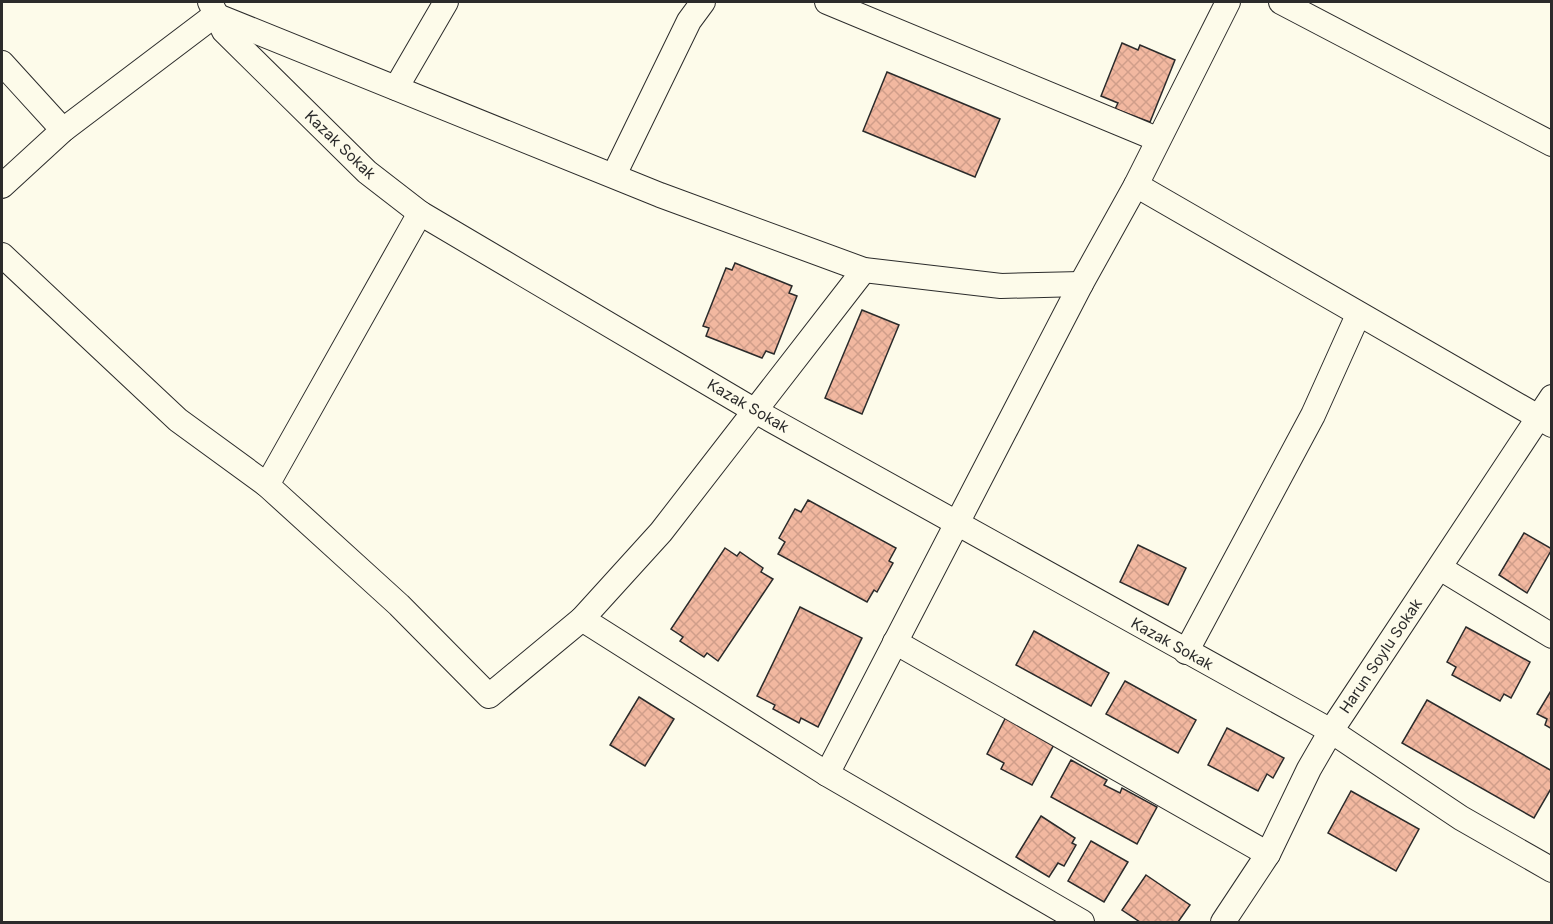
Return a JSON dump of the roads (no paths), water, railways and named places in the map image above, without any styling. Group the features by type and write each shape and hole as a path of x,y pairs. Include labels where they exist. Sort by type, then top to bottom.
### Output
{"street":[{"path":"396,88 446,2"},
{"path":"614,176 689,21 703,2"},
{"path":"827,2 1157,139"},
{"path":"827,774 1081,284 1136,185 1157,139 1228,2"},
{"path":"1281,2 1551,144"},
{"path":"2,186 63,130 213,8 396,88 660,195 864,270 1001,286 1081,284"},
{"name":"Kazak Sokak","path":"213,8 224,31 367,172 420,213 757,412 956,525 1331,730 1461,818 1551,870"},
{"path":"2,63 63,130"},
{"path":"1136,185 1358,315 1547,413"},
{"path":"267,485 420,213"},
{"path":"2,255 178,420 267,485 399,605 489,696 582,618 661,532 757,412 864,270"},
{"path":"1186,652 1313,415 1358,315"},
{"name":"Harun Soylu Sokak","path":"1223,922 1268,854 1309,769 1331,730 1547,413"},
{"path":"1440,568 1551,636"},
{"path":"582,618 827,774 1082,922"},
{"path":"895,642 1268,854"}]}
